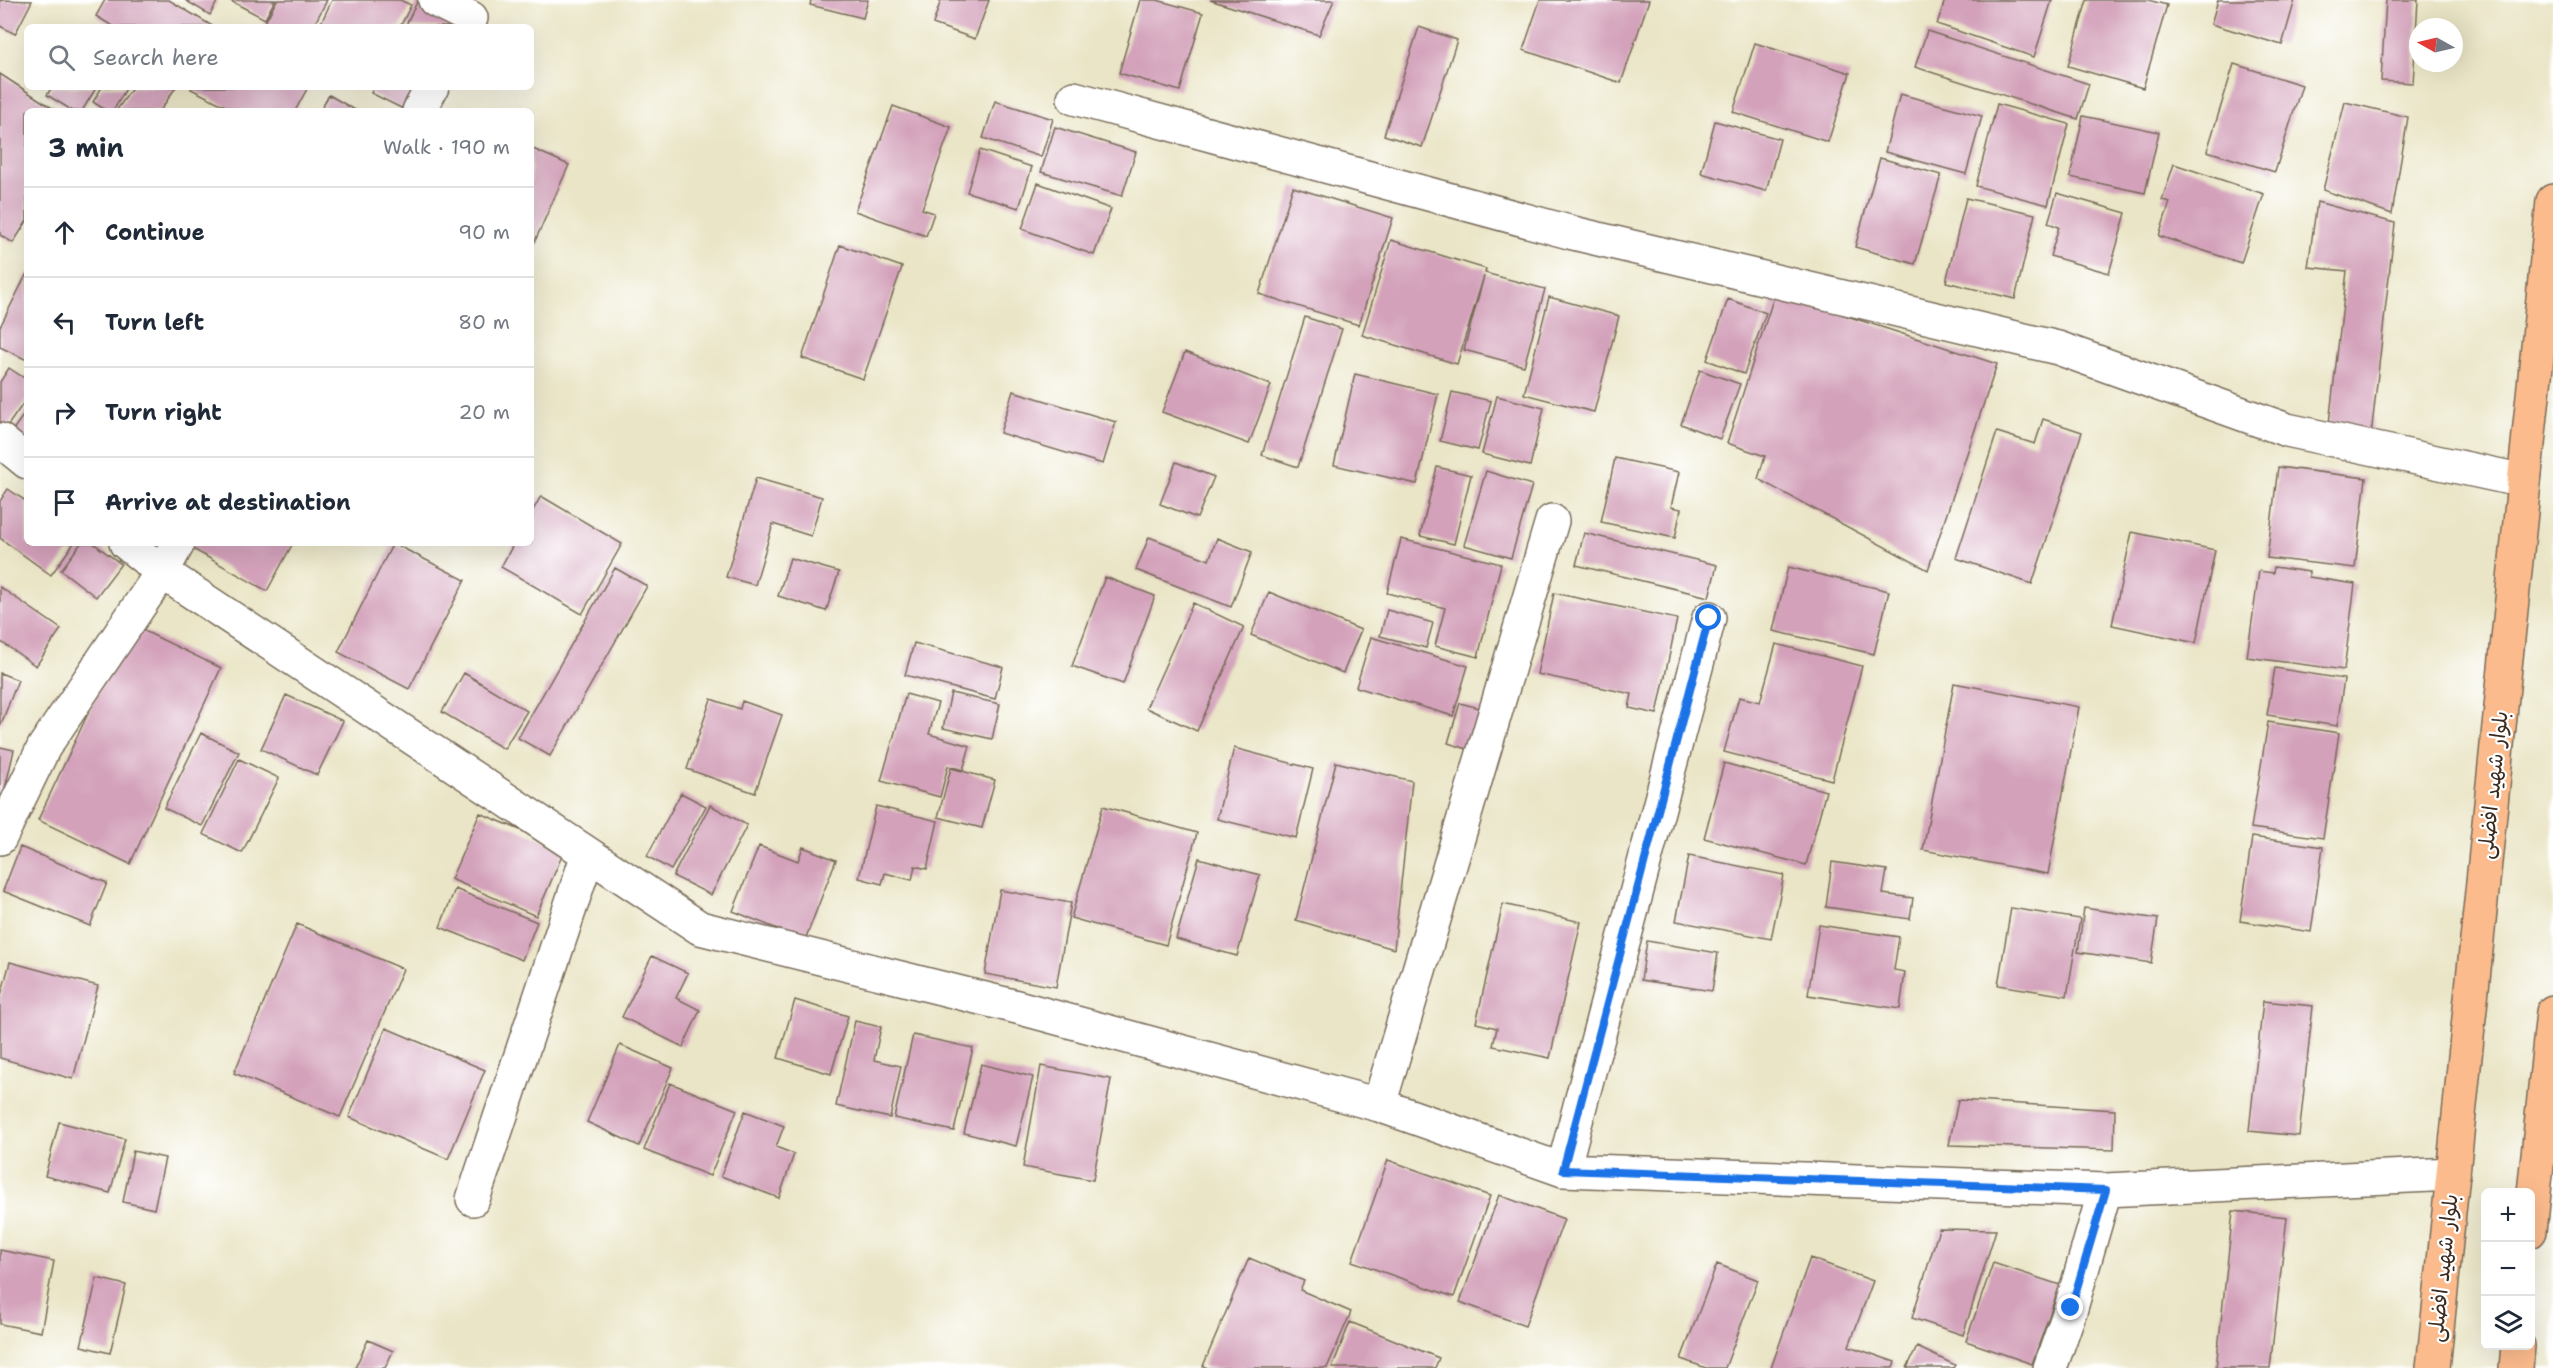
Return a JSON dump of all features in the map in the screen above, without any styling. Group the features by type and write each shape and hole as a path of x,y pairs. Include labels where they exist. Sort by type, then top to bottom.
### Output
{"main road":[{"name":"بلوار شهید افضلی","path":"2433,1368 2553,201"},
{"path":"2535,1211 2545,1170 2553,1012"},
{"path":"2516,1368 2518,1350"}],"street":[{"path":"435,0 472,15"},
{"path":"421,108 430,90"},
{"path":"1074,99 1569,232 2058,348 2287,430 2524,481"},
{"path":"0,440 24,460"},
{"path":"1379,1105 1552,521"},
{"path":"130,546 162,572 700,927 1017,1007 1379,1105 1563,1170 2106,1190 2453,1174"},
{"path":"0,838 44,747 162,572 176,546"},
{"path":"1563,1170 1709,618"},
{"path":"473,1199 588,854"},
{"path":"2050,1368 2071,1308 2106,1190"}],"building":[{"path":"0,0 32,1 15,34 0,26"},
{"path":"105,0 169,0 209,24 109,24 96,16"},
{"path":"185,0 218,0 210,15"},
{"path":"229,0 275,0 265,19"},
{"path":"277,0 327,0 315,24 264,24"},
{"path":"332,0 400,0 411,5 402,24 320,24"},
{"path":"418,0 455,19 452,24 406,24"},
{"path":"811,0 868,0 863,18 810,5"},
{"path":"941,0 989,0 975,39 933,24"},
{"path":"1140,0 1157,0 1203,13 1180,91 1119,73"},
{"path":"1210,0 1334,0 1319,35"},
{"path":"1540,0 1649,0 1621,83 1523,50"},
{"path":"1945,0 2052,0 2034,57 1937,24"},
{"path":"2087,0 2148,0 2167,5 2143,88 2068,66"},
{"path":"2218,0 2295,0 2282,45 2211,24"},
{"path":"2386,0 2418,0 2417,18 2409,18 2409,72 2414,72 2413,83 2381,81"},
{"path":"1419,27 1457,40 1422,147 1384,135"},
{"path":"1927,31 2089,84 2078,119 1915,67"},
{"path":"1755,43 1850,73 1828,142 1733,112"},
{"path":"2234,64 2302,85 2275,172 2207,151"},
{"path":"0,74 52,108 24,108 24,226 13,243 0,235"},
{"path":"50,90 95,90 84,108 68,108 47,95"},
{"path":"100,90 125,90 115,108 102,108 93,102"},
{"path":"131,90 174,90 162,108 118,108"},
{"path":"193,90 306,90 297,108 229,108"},
{"path":"372,90 419,90 409,108 401,108 371,93"},
{"path":"1900,94 1982,116 1966,174 1885,152"},
{"path":"329,95 352,108 322,108"},
{"path":"995,101 1053,119 1041,157 983,138"},
{"path":"2345,102 2408,117 2392,214 2323,190"},
{"path":"1997,104 2069,124 2048,205 1976,186"},
{"path":"893,106 951,127 922,209 934,213 926,236 855,211"},
{"path":"2083,116 2159,132 2145,193 2070,177"},
{"path":"1715,121 1780,139 1766,191 1701,173"},
{"path":"1055,127 1136,152 1122,196 1041,172"},
{"path":"534,149 569,165 534,243"},
{"path":"980,150 1032,167 1019,208 967,192"},
{"path":"1880,158 1941,175 1915,264 1855,247"},
{"path":"2174,164 2264,194 2241,263 2159,236 2170,202 2162,200"},
{"path":"1038,183 1111,209 1094,255 1022,229"},
{"path":"1293,187 1393,218 1359,325 1259,294"},
{"path":"2057,193 2126,213 2109,273 2050,256 2059,227 2048,223"},
{"path":"1966,198 2035,214 2015,299 1946,282"},
{"path":"2317,202 2395,223 2371,436 2328,432 2347,271 2308,267"},
{"path":"1391,240 1486,269 1485,273 1545,289 1524,366 1464,350 1484,276 1457,364 1362,335"},
{"path":"840,245 902,267 863,379 802,358"},
{"path":"24,279 24,359 0,347 0,327"},
{"path":"1775,293 1997,364 1928,570 1758,479 1765,456 1727,443"},
{"path":"1549,297 1619,316 1594,412 1524,394"},
{"path":"1728,299 1766,313 1744,374 1707,360"},
{"path":"1305,317 1342,329 1298,467 1262,455"},
{"path":"1185,352 1271,385 1249,444 1162,412"},
{"path":"9,368 24,378 24,402 4,431 0,429 0,382"},
{"path":"1700,370 1740,384 1720,439 1681,424"},
{"path":"1355,374 1438,394 1417,484 1334,465"},
{"path":"1013,391 1116,422 1103,464 1000,433"},
{"path":"1452,392 1491,401 1478,450 1440,441"},
{"path":"1497,396 1544,408 1530,466 1482,454"},
{"path":"24,414 24,455 5,441"},
{"path":"2043,419 2082,432 2032,584 1956,558 1997,432 2035,444"},
{"path":"1615,458 1679,472 1671,507 1681,509 1675,538 1601,522"},
{"path":"1176,462 1214,477 1197,518 1160,504"},
{"path":"1437,467 1471,475 1454,544 1420,536"},
{"path":"2278,467 2366,478 2355,568 2267,558"},
{"path":"1486,471 1532,485 1511,558 1464,545"},
{"path":"756,478 822,497 811,536 773,524 755,585 726,577"},
{"path":"8,489 24,500 24,546 72,546 51,575 0,538 0,501"},
{"path":"541,496 622,544 582,614 501,567 512,546 534,546 534,509"},
{"path":"2132,532 2215,550 2196,643 2112,625"},
{"path":"1584,533 1717,565 1709,597 1576,565"},
{"path":"1149,537 1209,560 1217,538 1252,552 1231,607 1136,570"},
{"path":"1401,539 1501,564 1478,657 1435,646 1445,608 1387,593"},
{"path":"79,546 97,546 121,564 96,597 61,570"},
{"path":"192,546 291,546 267,591 191,548"},
{"path":"391,546 399,546 465,580 409,689 338,652"},
{"path":"790,558 839,572 826,611 778,596"},
{"path":"1788,567 1889,591 1874,654 1773,631"},
{"path":"2274,567 2309,572 2309,577 2355,584 2344,670 2247,657 2259,571 2273,573"},
{"path":"615,568 647,586 550,756 518,738"},
{"path":"1105,577 1155,596 1123,684 1072,666"},
{"path":"0,587 61,629 36,666 0,641"},
{"path":"1269,592 1361,630 1343,673 1251,635"},
{"path":"1554,593 1677,619 1657,714 1629,708 1632,694 1537,674"},
{"path":"1193,603 1244,627 1197,731 1146,708"},
{"path":"1387,610 1433,623 1426,648 1380,636"},
{"path":"130,624 221,668 130,864 38,820"},
{"path":"1371,637 1468,666 1453,716 1356,687"},
{"path":"914,643 1003,667 995,699 905,675"},
{"path":"1776,644 1862,666 1832,780 1724,752 1739,697 1760,702"},
{"path":"2275,668 2344,679 2337,726 2267,715"},
{"path":"0,673 18,680 0,727"},
{"path":"464,673 527,711 504,749 442,712"},
{"path":"1954,683 2079,707 2048,874 1923,850"},
{"path":"951,693 1000,704 992,739 943,728"},
{"path":"906,694 938,703 929,734 970,746 963,770 948,766 940,797 881,781"},
{"path":"286,695 343,721 317,775 261,749"},
{"path":"711,699 740,709 742,701 782,715 755,793 687,769"},
{"path":"1460,703 1487,710 1474,751 1448,743"},
{"path":"2268,722 2339,733 2323,838 2251,828"},
{"path":"201,733 239,752 202,826 164,808"},
{"path":"0,747 14,750 1,806 0,806"},
{"path":"1234,748 1313,769 1296,838 1217,819"},
{"path":"239,759 279,778 242,853 203,834"},
{"path":"1336,762 1412,781 1394,949 1296,920"},
{"path":"1724,763 1826,791 1806,865 1704,838"},
{"path":"951,768 995,780 982,828 938,817"},
{"path":"681,793 706,806 671,870 647,856"},
{"path":"710,805 747,825 711,895 673,876"},
{"path":"876,806 938,821 927,869 915,866 912,880 885,873 882,884 859,878"},
{"path":"1103,806 1197,833 1166,945 1071,918"},
{"path":"480,813 565,849 536,916 451,879"},
{"path":"2252,837 2323,847 2311,932 2240,921"},
{"path":"759,846 798,861 803,847 836,860 805,940 733,911"},
{"path":"20,847 107,883 90,926 3,891"},
{"path":"1689,856 1784,875 1771,939 1676,921"},
{"path":"1199,858 1260,875 1237,956 1176,939"},
{"path":"1832,862 1887,870 1883,894 1913,898 1910,919 1826,907"},
{"path":"455,889 537,922 522,960 440,927"},
{"path":"1000,890 1071,903 1056,987 985,974"},
{"path":"1503,904 1581,922 1550,1058 1493,1046 1497,1028 1476,1023"},
{"path":"2011,908 2080,919 2067,996 1998,985"},
{"path":"2084,908 2158,919 2151,963 2078,952"},
{"path":"297,924 403,969 340,1117 234,1073"},
{"path":"1819,925 1899,937 1894,970 1905,972 1900,1009 1808,995"},
{"path":"1647,941 1718,953 1712,991 1641,980"},
{"path":"652,956 688,973 676,998 700,1010 683,1047 622,1017"},
{"path":"10,962 98,986 73,1079 0,1058 0,999"},
{"path":"795,1000 848,1016 831,1074 778,1058"},
{"path":"2263,1001 2313,1006 2299,1136 2249,1131"},
{"path":"855,1021 881,1027 874,1060 901,1066 890,1118 836,1106"},
{"path":"386,1028 485,1070 448,1159 349,1117"},
{"path":"913,1035 973,1048 954,1131 894,1118"},
{"path":"620,1045 673,1068 639,1146 587,1122"},
{"path":"981,1064 1033,1077 1016,1146 964,1133"},
{"path":"1041,1066 1111,1079 1093,1180 1023,1167"},
{"path":"670,1083 737,1110 710,1176 644,1150"},
{"path":"1958,1100 2115,1110 2114,1150 1949,1145"},
{"path":"745,1111 784,1126 776,1147 794,1154 779,1198 721,1176"},
{"path":"59,1122 125,1139 110,1193 45,1176"},
{"path":"133,1151 165,1158 154,1209 123,1202"},
{"path":"1388,1160 1490,1196 1454,1297 1352,1261"},
{"path":"1499,1195 1564,1219 1525,1326 1460,1302"},
{"path":"2233,1211 2287,1217 2270,1368 2216,1368"},
{"path":"1939,1229 1996,1230 1963,1335 1912,1318"},
{"path":"0,1250 54,1261 41,1332 0,1324"},
{"path":"1249,1258 1304,1281 1300,1290 1351,1312 1327,1368 1208,1368 1203,1366"},
{"path":"1810,1258 1873,1281 1849,1346 1895,1362 1893,1368 1771,1368"},
{"path":"1993,1263 2060,1285 2032,1364 1966,1341"},
{"path":"1717,1264 1758,1280 1725,1368 1706,1368 1681,1359"},
{"path":"97,1278 126,1285 110,1353 81,1346"},
{"path":"1350,1322 1439,1358 1435,1368 1332,1368"},
{"path":"368,1340 393,1351 385,1368 355,1368"},
{"path":"1917,1347 1955,1365 1953,1368 1907,1368"}],"route":[{"path":"1709,618 1563,1170 2106,1190 2071,1308"}]}
